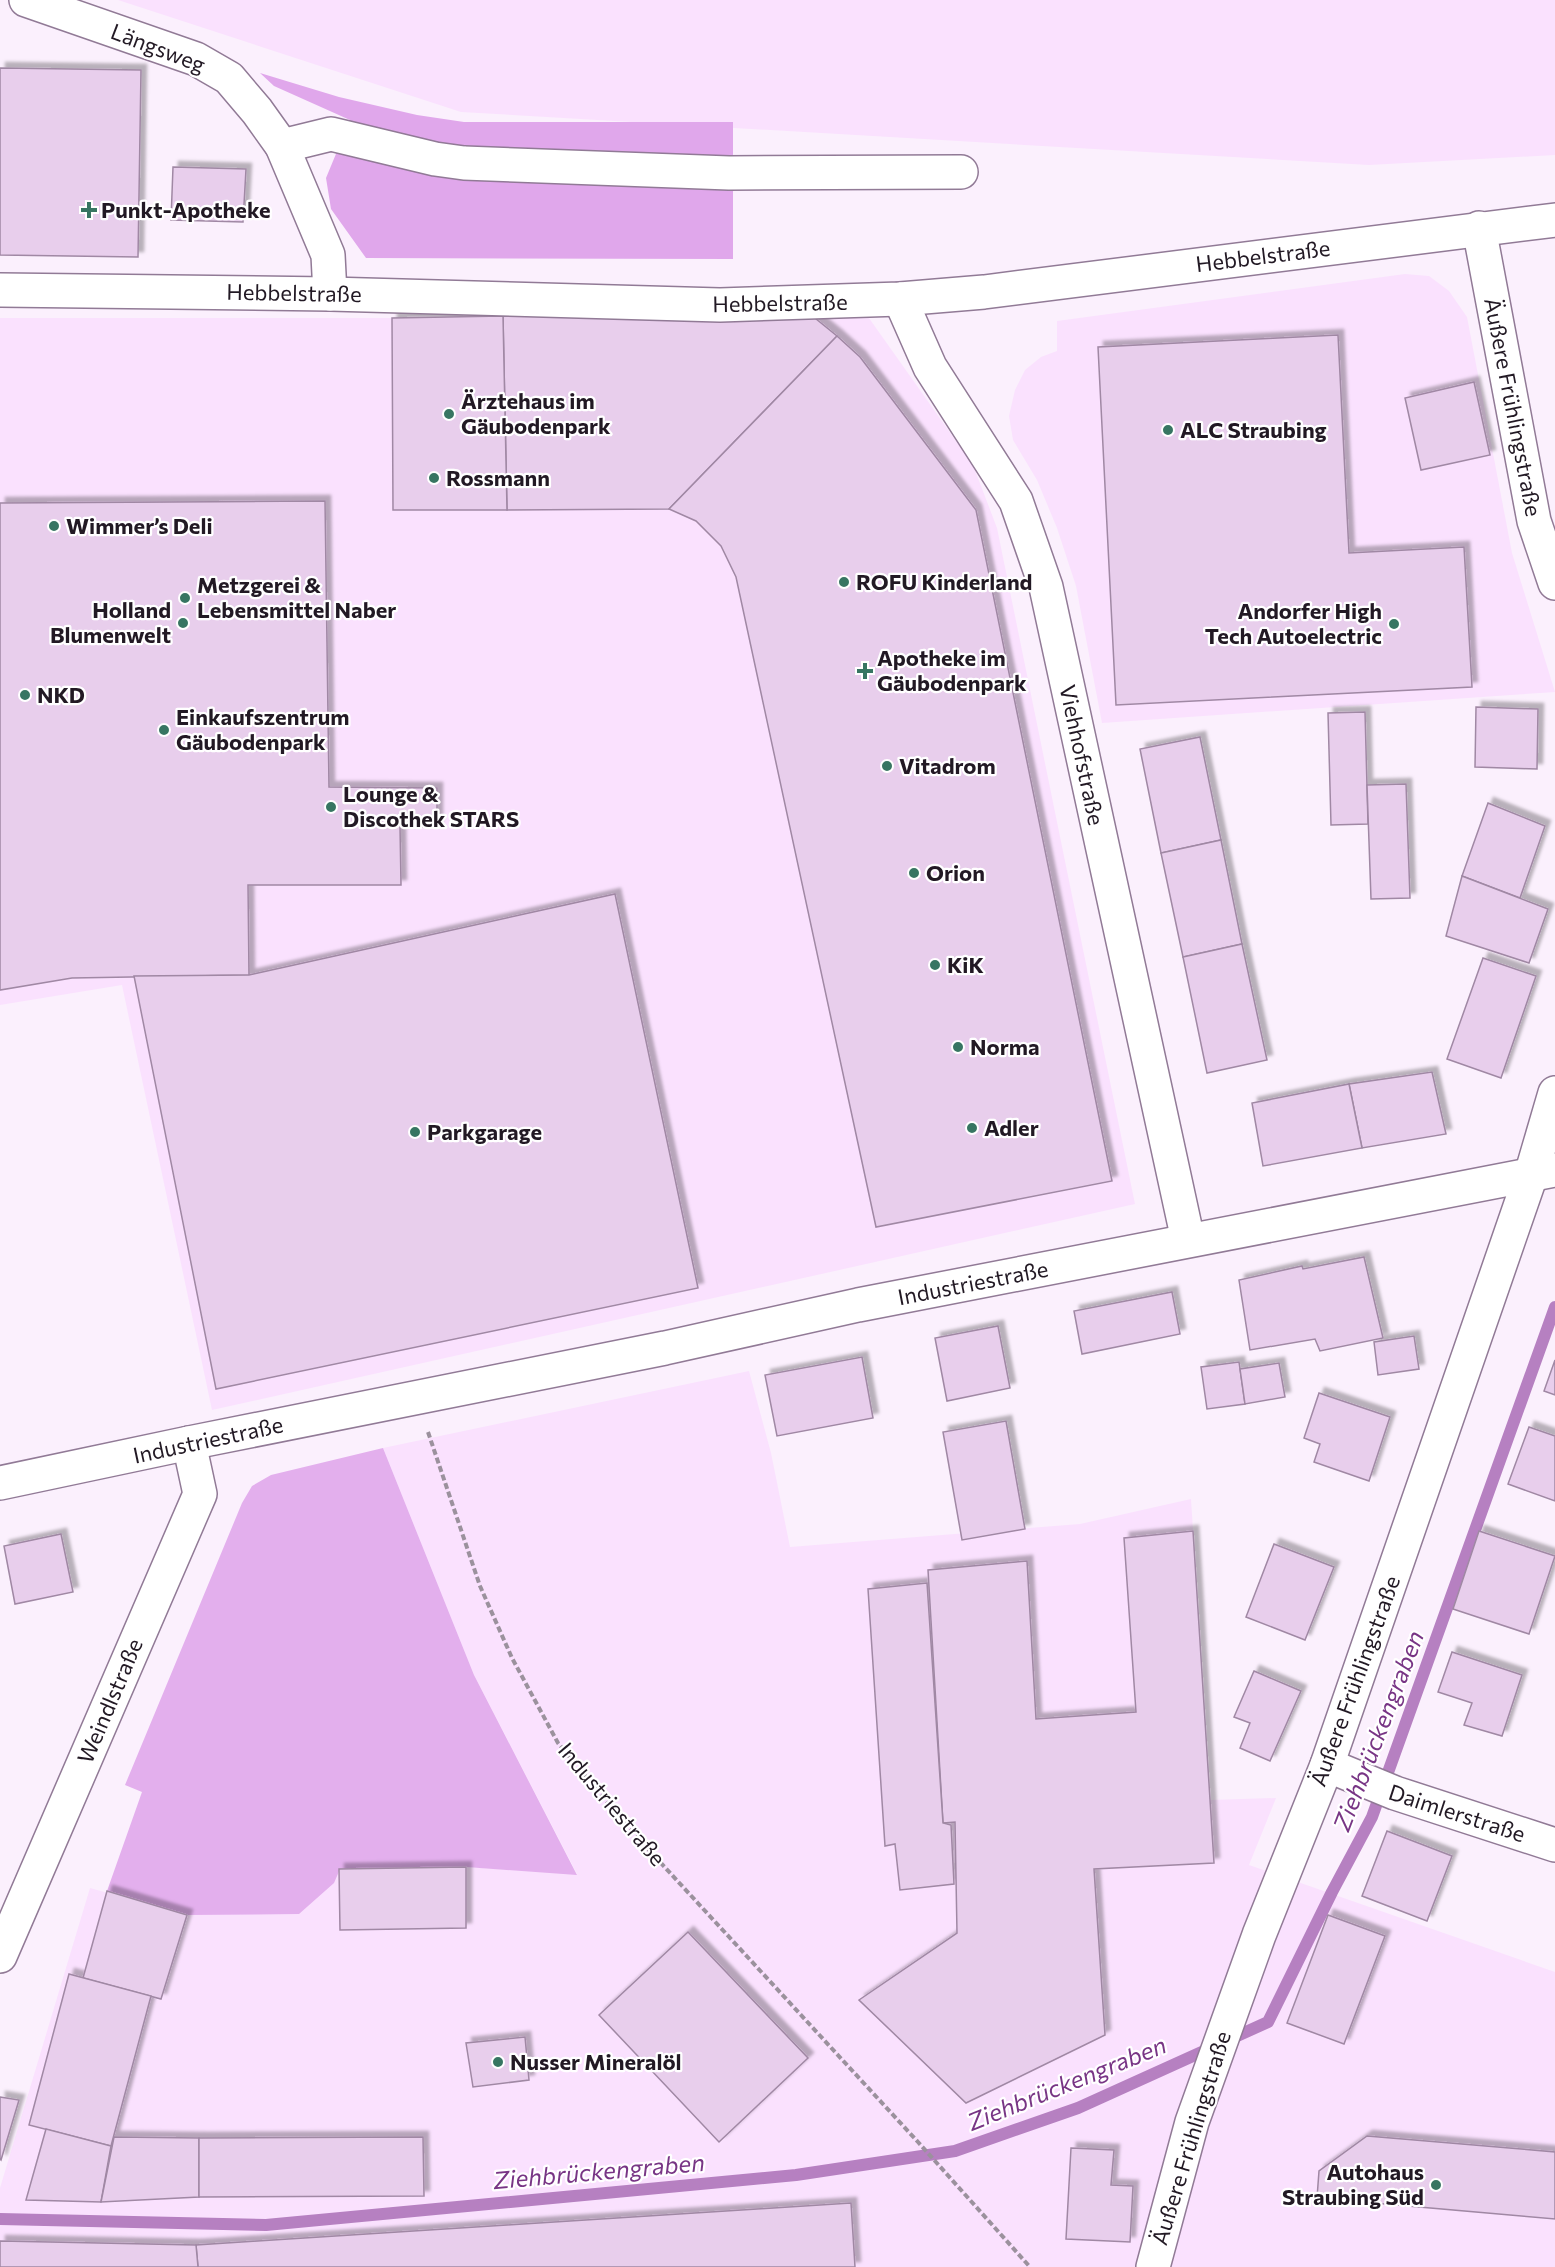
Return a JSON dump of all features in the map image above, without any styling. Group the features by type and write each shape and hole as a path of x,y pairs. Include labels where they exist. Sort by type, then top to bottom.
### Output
{"street":[{"name":"Längsweg","path":"26,0 196,59 229,78 282,146 328,255 330,294"},
{"path":"282,146 332,134 464,163 729,173 961,172"},
{"name":"Hebbelstraße","path":"0,290 330,294 720,305 900,299 984,292 1555,220"},
{"name":"Äußere Frühlingstraße","path":"1479,228 1534,520 1555,583"},
{"name":"Viehhofstraße","path":"900,299 930,367 1016,501 1046,587 1188,1240"},
{"name":"Äußere Frühlingstraße","path":"1153,2267 1189,2133 1229,2014 1258,1935 1327,1766 1543,1172 1555,1093"},
{"name":"Industriestraße","path":"0,1483 665,1348 858,1305 1543,1172"},
{"name":"Weindlstraße","path":"0,1956 200,1494 189,1443"},
{"name":"Daimlerstraße","path":"1327,1766 1384,1789 1555,1845"}],"path":[{"name":"Industriestraße","path":"417,1397 480,1586 512,1658 558,1743 625,1824 1030,2267"}],"shaded area":[{"path":"118,0 1555,0 1555,155 1369,165 461,112"},
{"path":"260,73 339,97 417,115 464,122 733,122 733,259 366,258 331,209 326,178 350,120 274,86"},
{"path":"1405,274 1429,276 1449,291 1467,317 1512,553 1555,692 1102,723 1076,586 1057,528 1037,480 1013,440 1009,416 1015,390 1025,370 1041,357 1057,351 1057,321"},
{"path":"805,310 864,311 973,465 997,528 1135,1204 212,1410 122,985 0,1005 0,318 392,318"},
{"path":"749,1371 771,1453 790,1547 1080,1524 1191,1499 1210,1800 1276,1798 1249,1865 1555,1972 1555,2267 0,2267 0,2188 90,1888 187,1915 339,1869 466,1867 577,1874 474,1675 383,1448"},
{"path":"383,1448 474,1675 577,1875 466,1867 340,1869 334,1883 299,1914 187,1915 107,1891 142,1792 125,1785 242,1503 252,1486 271,1475"}],"building":[{"path":"0,68 141,70 138,257 0,255"},
{"path":"173,167 246,169 243,222 171,220"},
{"path":"805,310 837,336 669,509 507,510 503,316"},
{"name":"Ärztehaus im Gäubodenpark","path":"503,316 507,510 393,510 392,318"},
{"path":"1338,335 1349,553 1464,547 1472,687 1116,705 1098,347"},
{"path":"837,336 860,357 976,510 1112,1181 876,1227 736,577 721,546 696,521 669,509"},
{"path":"1474,382 1490,455 1421,470 1405,398"},
{"name":"Einkaufszentrum Gäubodenpark","path":"325,501 329,787 437,788 437,827 400,827 401,885 248,885 249,975 72,978 0,990 0,503"},
{"path":"1476,707 1538,709 1537,769 1475,767"},
{"path":"1365,712 1368,824 1331,825 1328,713"},
{"path":"1200,737 1221,840 1161,853 1140,749"},
{"path":"1406,784 1410,898 1371,899 1367,785"},
{"path":"1488,803 1545,826 1520,898 1462,876"},
{"path":"1221,840 1242,944 1183,957 1161,853"},
{"path":"1462,876 1548,909 1529,963 1446,936"},
{"name":"Parkgarage","path":"615,894 698,1288 216,1389 134,976 249,975"},
{"path":"1242,944 1267,1060 1207,1073 1183,957"},
{"path":"1483,958 1536,976 1501,1078 1447,1059"},
{"path":"1432,1072 1446,1134 1362,1148 1349,1084"},
{"path":"1349,1084 1362,1148 1263,1166 1252,1103"},
{"path":"1364,1257 1383,1338 1320,1351 1315,1339 1250,1350 1239,1280 1302,1266 1303,1269"},
{"path":"1172,1292 1180,1334 1082,1354 1074,1311"},
{"path":"998,1326 1010,1388 947,1401 935,1338"},
{"path":"1414,1336 1419,1369 1378,1375 1374,1342"},
{"path":"862,1357 873,1418 777,1436 765,1375"},
{"path":"1555,1360 1555,1395 1544,1391"},
{"path":"1239,1362 1245,1404 1207,1409 1201,1367"},
{"path":"1279,1363 1285,1397 1245,1404 1240,1369"},
{"path":"1319,1393 1390,1417 1369,1481 1314,1462 1320,1444 1304,1438"},
{"path":"1006,1421 1025,1529 962,1540 943,1432"},
{"path":"1529,1427 1555,1436 1555,1501 1508,1484"},
{"path":"1193,1531 1214,1863 1094,1869 1105,2035 966,2103 859,2000 957,1933 955,1822 943,1823 928,1570 1027,1561 1036,1719 1136,1712 1124,1538"},
{"path":"1479,1531 1555,1556 1529,1634 1453,1609"},
{"path":"61,1534 73,1592 15,1604 4,1546"},
{"path":"1274,1544 1334,1567 1305,1640 1246,1617"},
{"path":"927,1583 943,1823 951,1825 954,1884 900,1890 895,1844 885,1846 868,1589"},
{"path":"1452,1652 1522,1675 1502,1736 1464,1725 1472,1703 1438,1692"},
{"path":"1254,1671 1301,1691 1270,1761 1240,1748 1250,1723 1234,1717"},
{"path":"1387,1831 1452,1856 1427,1921 1362,1896"},
{"path":"466,1867 466,1928 340,1930 339,1869"},
{"path":"107,1891 187,1915 161,1999 83,1978"},
{"path":"1328,1915 1385,1936 1344,2044 1287,2023"},
{"path":"688,1932 808,2058 719,2142 599,2015"},
{"path":"69,1974 151,1996 111,2146 29,2125"},
{"path":"525,2037 529,2080 473,2087 466,2043"},
{"path":"0,2097 19,2100 1,2160 0,2159"},
{"path":"46,2129 111,2146 101,2202 26,2200"},
{"name":"Autohaus Straubing Süd","path":"1367,2136 1555,2152 1555,2219 1317,2198 1319,2171"},
{"path":"114,2137 199,2138 199,2197 101,2202"},
{"path":"423,2137 424,2196 199,2197 199,2138"},
{"path":"1071,2148 1114,2150 1111,2185 1133,2186 1130,2242 1066,2239"},
{"path":"851,2203 855,2267 198,2267 196,2245"},
{"path":"0,2241 196,2245 198,2267 0,2267"}],"waterway":[{"name":"Ziehbrückengraben","path":"0,2219 266,2225 796,2175 955,2151 1078,2108 1268,2022 1372,1817 1555,1307"}],"place":[{"name":"Punkt-Apotheke","path":"89,210"},
{"name":"Ärztehaus im Gäubodenpark","path":"449,414"},
{"name":"ALC Straubing","path":"1168,430"},
{"name":"Rossmann","path":"434,478"},
{"name":"Wimmer’s Deli","path":"54,526"},
{"name":"ROFU Kinderland","path":"844,582"},
{"name":"Metzgerei & Lebensmittel Naber","path":"185,598"},
{"name":"Holland Blumenwelt","path":"183,623"},
{"name":"Andorfer High Tech Autoelectric","path":"1394,624"},
{"name":"Apotheke im Gäubodenpark","path":"865,671"},
{"name":"NKD","path":"25,695"},
{"name":"Einkaufszentrum Gäubodenpark","path":"164,730"},
{"name":"Vitadrom","path":"887,766"},
{"name":"Lounge & Discothek STARS","path":"331,807"},
{"name":"Orion","path":"914,873"},
{"name":"KiK","path":"935,965"},
{"name":"Norma","path":"958,1047"},
{"name":"Adler","path":"972,1128"},
{"name":"Parkgarage","path":"415,1132"},
{"name":"Nusser Mineralöl","path":"498,2062"},
{"name":"Autohaus Straubing Süd","path":"1436,2185"}]}
